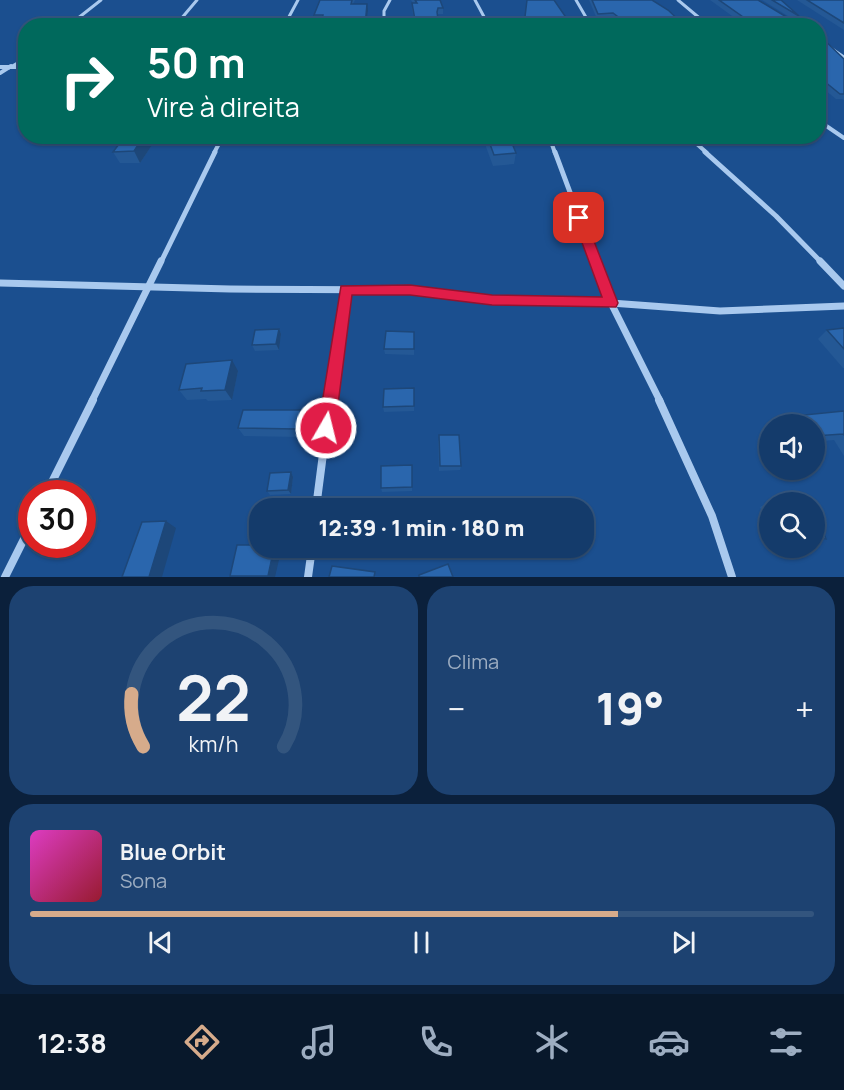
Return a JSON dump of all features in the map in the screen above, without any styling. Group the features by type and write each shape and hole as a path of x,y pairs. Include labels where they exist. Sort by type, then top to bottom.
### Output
{"street":[{"path":"78,18 101,0"},
{"path":"181,18 196,0"},
{"path":"288,18 298,0"},
{"path":"384,18 384,11 390,0"},
{"path":"475,0 485,18"},
{"path":"576,0 586,18"},
{"path":"678,0 699,18"},
{"path":"826,45 844,57"},
{"path":"0,73 18,62"},
{"path":"0,67 18,67"},
{"path":"826,125 844,138"},
{"path":"53,480 219,144"},
{"path":"552,144 611,303 712,516 732,577"},
{"path":"697,144 776,216 844,286"},
{"path":"0,283 410,290 492,300 611,303 720,311 844,306"},
{"path":"317,498 345,290"},
{"path":"5,577 18,551"},
{"path":"309,577 311,558"}],"building":[{"path":"320,0 352,0 351,4 367,4 366,18 322,18 323,15 314,15"},
{"path":"415,0 440,0 443,8 438,8 438,18 415,18 412,3 417,3"},
{"path":"527,0 554,0 567,18 525,18"},
{"path":"592,0 652,0 676,18 620,18 613,13 598,14"},
{"path":"719,0 758,0 788,18 745,18"},
{"path":"772,0 781,0 799,16"},
{"path":"807,0 844,0 844,23"},
{"path":"826,42 844,59 844,94 840,94 826,83"},
{"path":"119,144 139,144 134,151 113,152"},
{"path":"490,144 512,144 516,153 494,155"},
{"path":"844,328 844,349 827,330"},
{"path":"279,329 276,344 252,345 255,330"},
{"path":"386,331 414,332 414,349 384,349"},
{"path":"232,360 225,390 201,391 202,388 179,390 186,364"},
{"path":"414,388 414,406 383,407 384,389"},
{"path":"243,410 301,410 297,429 238,428"},
{"path":"844,411 844,435 825,435 825,414 814,414"},
{"path":"439,435 459,435 461,466 440,466"},
{"path":"412,465 412,487 381,488 381,466"},
{"path":"291,472 288,490 267,491 270,473"},
{"path":"166,521 149,577 122,577 142,522"},
{"path":"237,545 249,545 249,558 272,558 268,576 230,576"},
{"path":"448,564 453,577 419,577 419,575"},
{"path":"332,566 375,572 374,577 329,577"}],"route":[{"path":"326,428 345,290 410,290 492,300 611,303 579,218"}]}
